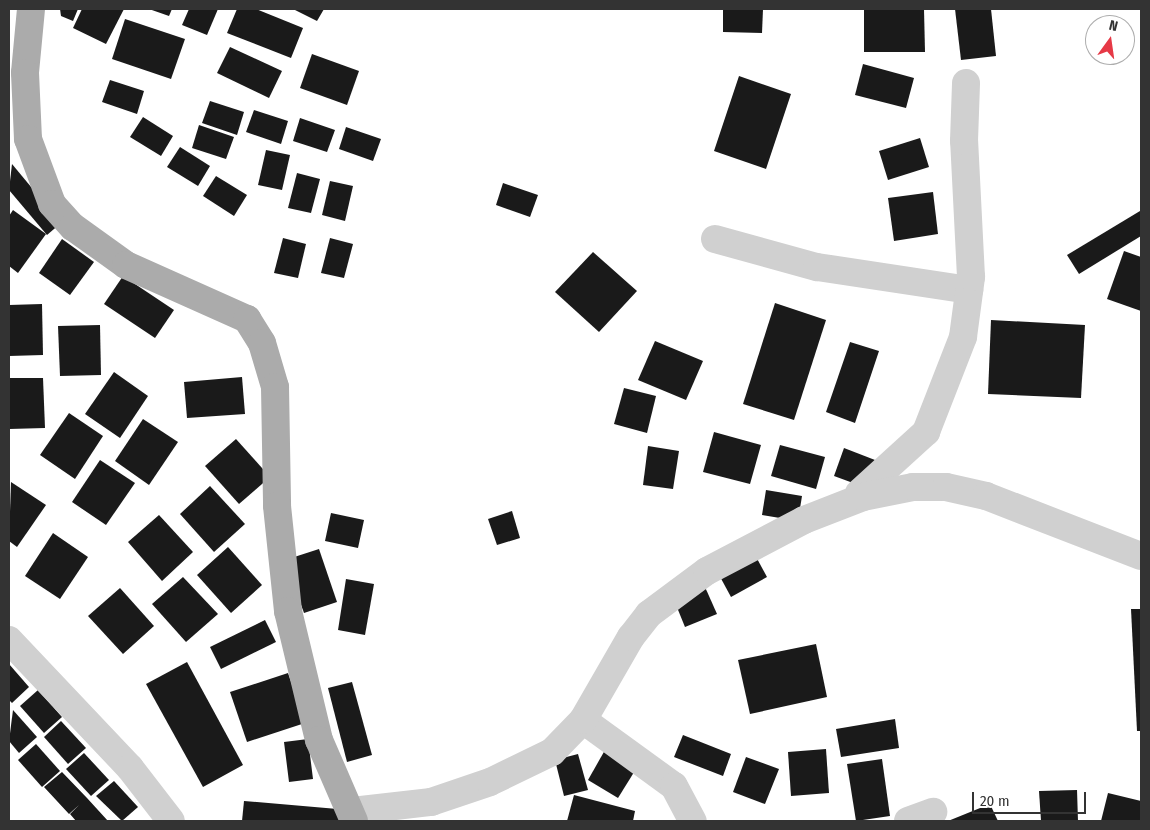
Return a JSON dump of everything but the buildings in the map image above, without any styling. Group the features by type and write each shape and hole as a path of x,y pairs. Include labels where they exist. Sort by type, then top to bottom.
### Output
{"main road":[{"path":"31,9 25,73 28,139 52,204 73,227 126,265 247,319 262,343 275,387 277,506 288,611 319,740 353,816"}],"street":[{"path":"353,816 431,802 490,782 552,752 583,720 630,637 649,614 707,572 868,489 926,432 963,337 969,290 964,142 966,84"},
{"path":"715,239 817,268 969,290"},
{"path":"834,508 884,491 946,487 986,496 1141,556"},
{"path":"9,640 130,768 171,821"},
{"path":"583,720 674,786 693,821"},
{"path":"908,821 933,812"}]}
